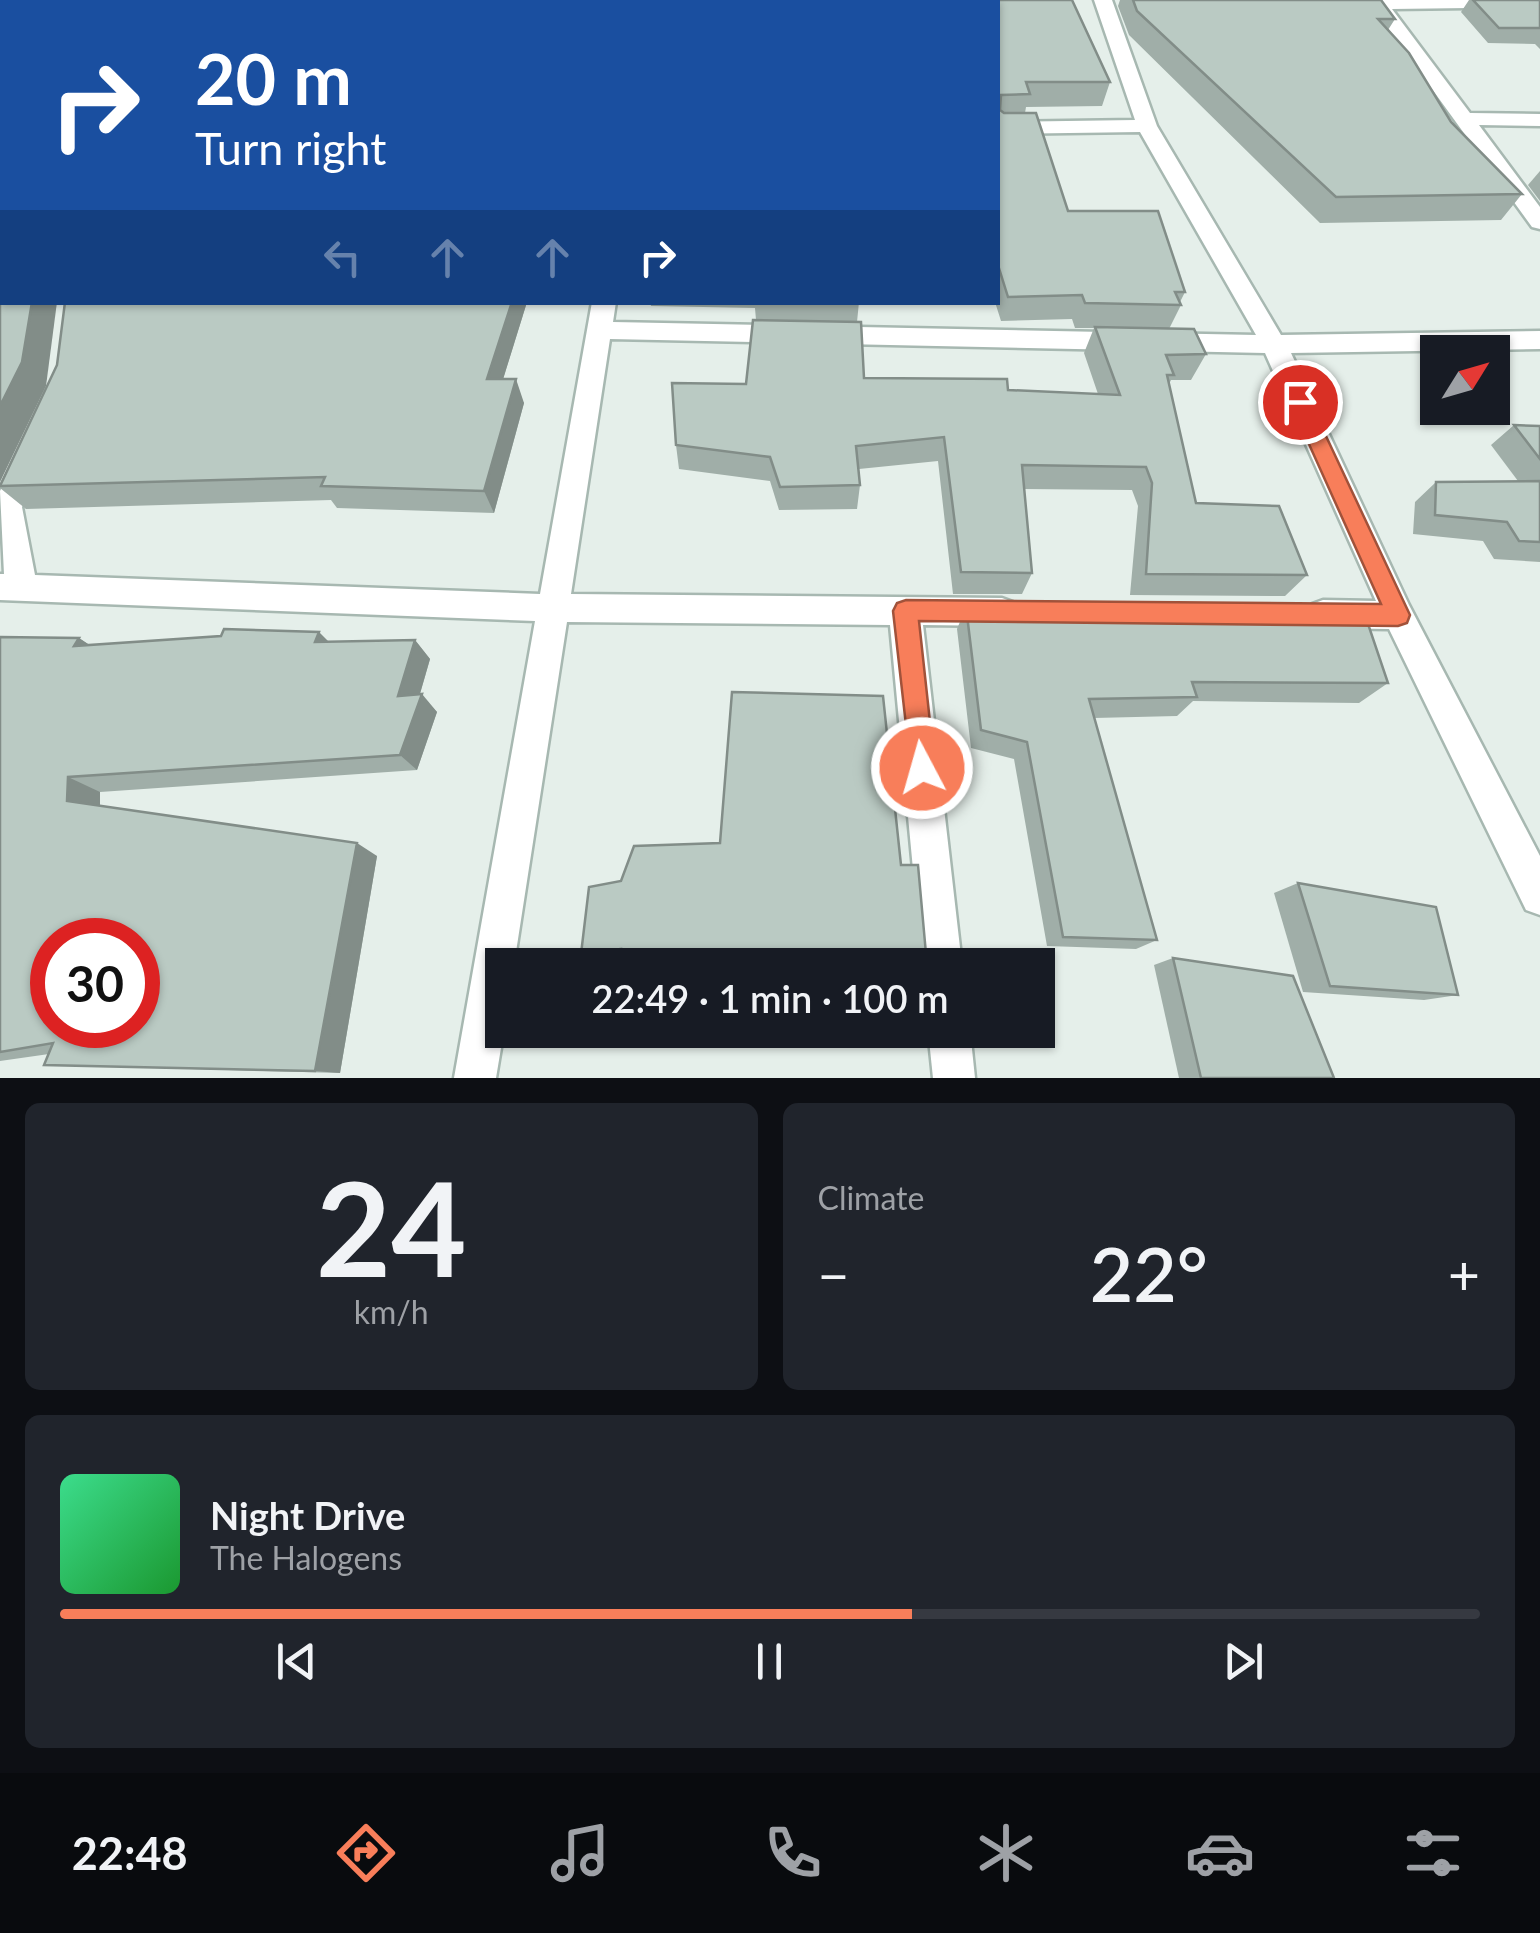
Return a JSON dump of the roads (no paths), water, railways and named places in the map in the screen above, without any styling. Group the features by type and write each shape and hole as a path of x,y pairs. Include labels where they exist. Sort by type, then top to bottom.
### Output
{"street":[{"path":"1103,0 1147,126 1274,344 1398,615 1540,896"},
{"path":"1322,3 1540,2"},
{"path":"1380,5 1540,222"},
{"path":"1463,119 1540,120"},
{"path":"1000,128 1147,126"},
{"path":"475,1078 602,316 1274,344 1540,340"},
{"path":"39,438 7,506 11,588 552,608 1024,612"},
{"path":"906,611 940,948"},
{"path":"1300,614 1398,615"},
{"path":"951,1048 954,1078"}]}
